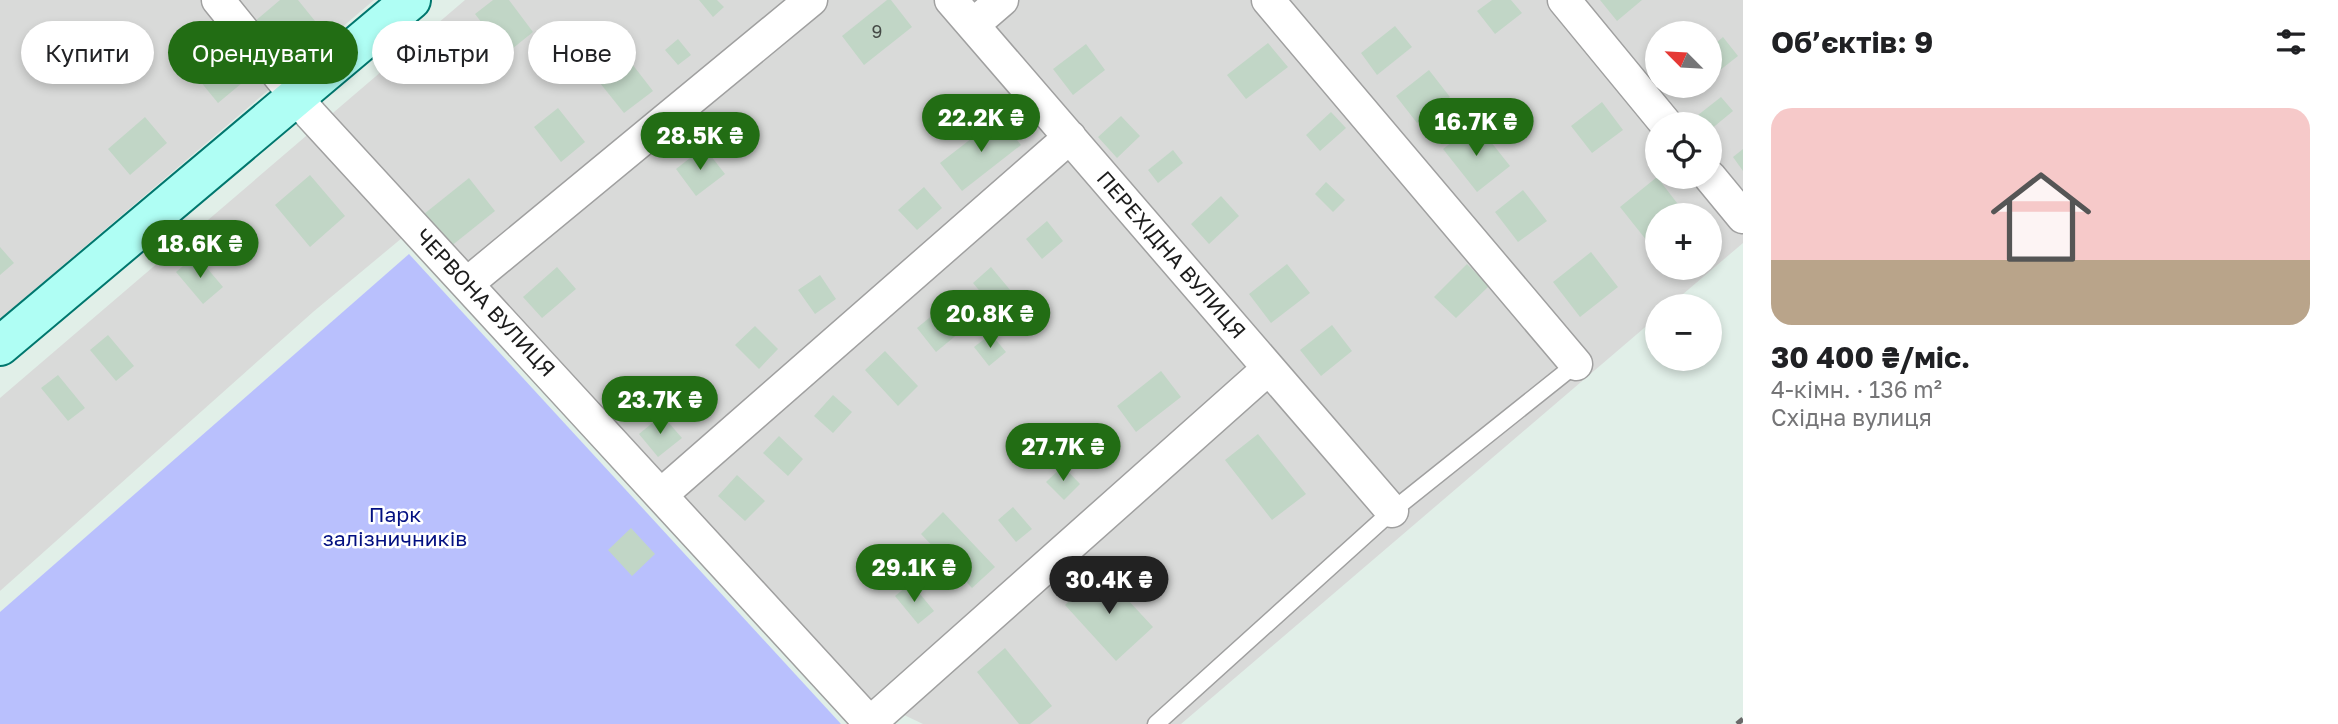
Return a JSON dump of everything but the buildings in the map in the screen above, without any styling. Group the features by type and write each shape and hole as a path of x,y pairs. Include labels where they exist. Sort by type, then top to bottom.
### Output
{"main road":[{"path":"0,346 411,0"}],"street":[{"name":"ЧЕРВОНА ВУЛИЦЯ","path":"218,0 297,98 871,723"},
{"path":"468,284 811,0"},
{"name":"ПЕРЕХІДНА ВУЛИЦЯ","path":"951,0 1392,511"},
{"path":"973,25 1002,0"},
{"path":"1268,0 1576,364"},
{"path":"1564,0 1656,112"},
{"path":"662,494 1070,137"},
{"path":"1720,189 1743,217"},
{"path":"871,723 1268,369"}],"lane":[{"path":"1156,724 1392,511 1576,364"}],"shaded area":[{"path":"0,0 374,0 349,21 168,21 168,84 276,84 0,319"},
{"path":"465,0 1743,0 1743,243 1722,261 1722,203 1645,203 1645,280 1700,280 1683,294 1645,294 1645,327 1181,724 923,724 860,694 420,223 313,312 0,591 0,398 372,80 372,84 514,84 514,21 440,21"}],"green space":[{"name":"Парк залізничників","path":"409,254 841,724 0,724 0,612"}],"railway":[{"path":"1737,724 1743,719"}]}
